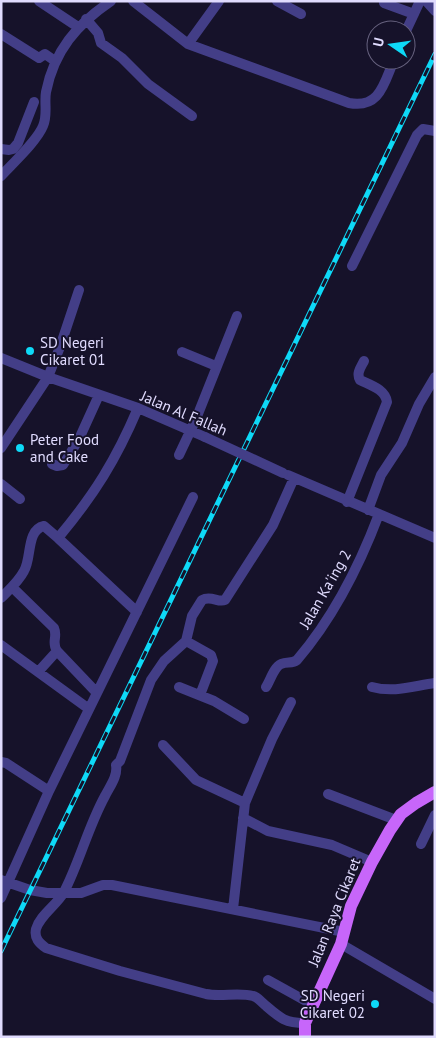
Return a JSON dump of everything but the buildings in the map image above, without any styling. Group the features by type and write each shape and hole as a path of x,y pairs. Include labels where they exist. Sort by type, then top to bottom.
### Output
{"main road":[{"name":"Jalan Raya Cikaret","path":"306,1037 305,1024 342,938 351,906 372,862 396,820 416,803 435,792"}],"street":[{"path":"1,176 38,135 43,126 46,116 46,94 55,61 78,27 110,1"},
{"path":"133,1 188,44 360,105 369,103 376,98 389,70"},
{"path":"188,44 219,1"},
{"path":"277,1 301,14"},
{"path":"411,20 420,1"},
{"path":"426,1 435,11"},
{"path":"44,3 78,27"},
{"path":"384,3 414,14"},
{"path":"86,19 98,33 101,43 122,58 148,84 192,116"},
{"path":"1,34 39,58 45,54 55,61"},
{"path":"1,149 13,149 18,143 34,102"},
{"path":"352,266 417,135 424,129 435,131"},
{"path":"1,448 5,436 48,377 58,354 79,290"},
{"path":"179,455 237,316"},
{"path":"182,352 216,366"},
{"name":"Jalan Al Fallah","path":"1,358 48,377 138,408 204,436 347,502 435,538"},
{"path":"347,502 387,402 382,392 360,380 359,370 364,361"},
{"path":"368,510 380,475 402,443 419,404 435,377"},
{"path":"52,464 57,466 63,465 79,439 100,395"},
{"path":"58,538 110,468 138,408"},
{"path":"294,478 273,525 228,596 223,601 210,598 202,600 192,616 186,641 164,662 151,680 120,761 116,765 117,772 101,804 63,894 41,920 36,928 36,936 39,943 46,948 120,971 206,994 217,996 252,996 258,998 281,1019 287,1022 305,1024"},
{"path":"1,484 20,499"},
{"path":"1,898 5,881 194,497"},
{"name":"Jalan Ka'ing 2","path":"266,687 277,667 283,663 291,663 297,660 325,625 360,560 379,514"},
{"path":"1,598 21,576 27,565 31,539 35,532 43,526 137,612"},
{"path":"12,587 54,628 56,631 54,644 57,651 97,693"},
{"path":"186,641 211,655 213,662 200,695"},
{"path":"1,645 89,709"},
{"path":"38,672 57,651"},
{"path":"372,687 399,690 435,683"},
{"path":"179,687 214,701 244,719"},
{"path":"233,909 245,803 272,739 291,702"},
{"path":"163,745 196,780 245,803"},
{"path":"1,762 6,763 49,791"},
{"path":"328,794 396,820"},
{"path":"243,818 268,830 332,845 372,862"},
{"path":"421,844 434,818"},
{"path":"5,881 30,890 63,894 81,893 103,885 112,885 233,909 342,938 435,999"},
{"path":"268,980 313,1005"}],"railway":[{"path":"1,951 435,54"}],"place":[{"name":"SD Negeri Cikaret 01","path":"30,351"},
{"name":"Peter Food and Cake","path":"20,448"},
{"name":"SD Negeri Cikaret 02","path":"375,1004"}]}
